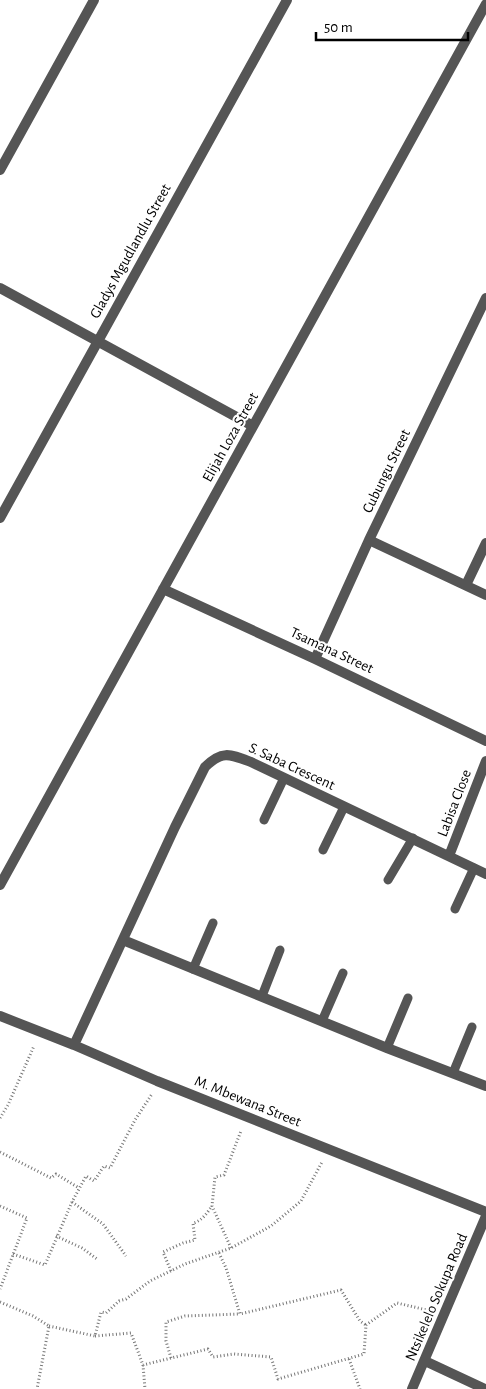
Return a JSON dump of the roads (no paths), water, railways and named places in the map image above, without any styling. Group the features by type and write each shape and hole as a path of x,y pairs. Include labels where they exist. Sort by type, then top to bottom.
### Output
{"street":[{"path":"0,170 94,0"},
{"name":"Gladys Mgudlandlu Street","path":"0,518 287,0"},
{"name":"Elijah Loza Street","path":"0,885 486,4"},
{"path":"0,288 253,426"},
{"name":"Cubungu Street","path":"315,658 369,540 486,298"},
{"path":"369,540 486,595"},
{"path":"466,585 486,543"},
{"name":"Tsamana Street","path":"163,590 315,658 486,741"},
{"name":"S. Saba Crescent","path":"74,1045 175,826 205,767 220,755 228,754 251,762 486,874"},
{"name":"Labisa Close","path":"449,856 486,761"},
{"path":"123,940 386,1048 486,1086"},
{"name":"M. Mbewana Street","path":"0,1016 486,1212"},
{"name":"Ntsikelelo Sokupa Road","path":"412,1389 486,1216"},
{"path":"425,1361 485,1389"}],"lane":[{"path":"264,820 284,778"},
{"path":"323,850 344,806"},
{"path":"388,880 413,838"},
{"path":"455,910 474,868"},
{"path":"193,969 213,923"},
{"path":"262,996 280,950"},
{"path":"322,1021 343,973"},
{"path":"386,1048 408,998"},
{"path":"453,1073 472,1027"}]}
